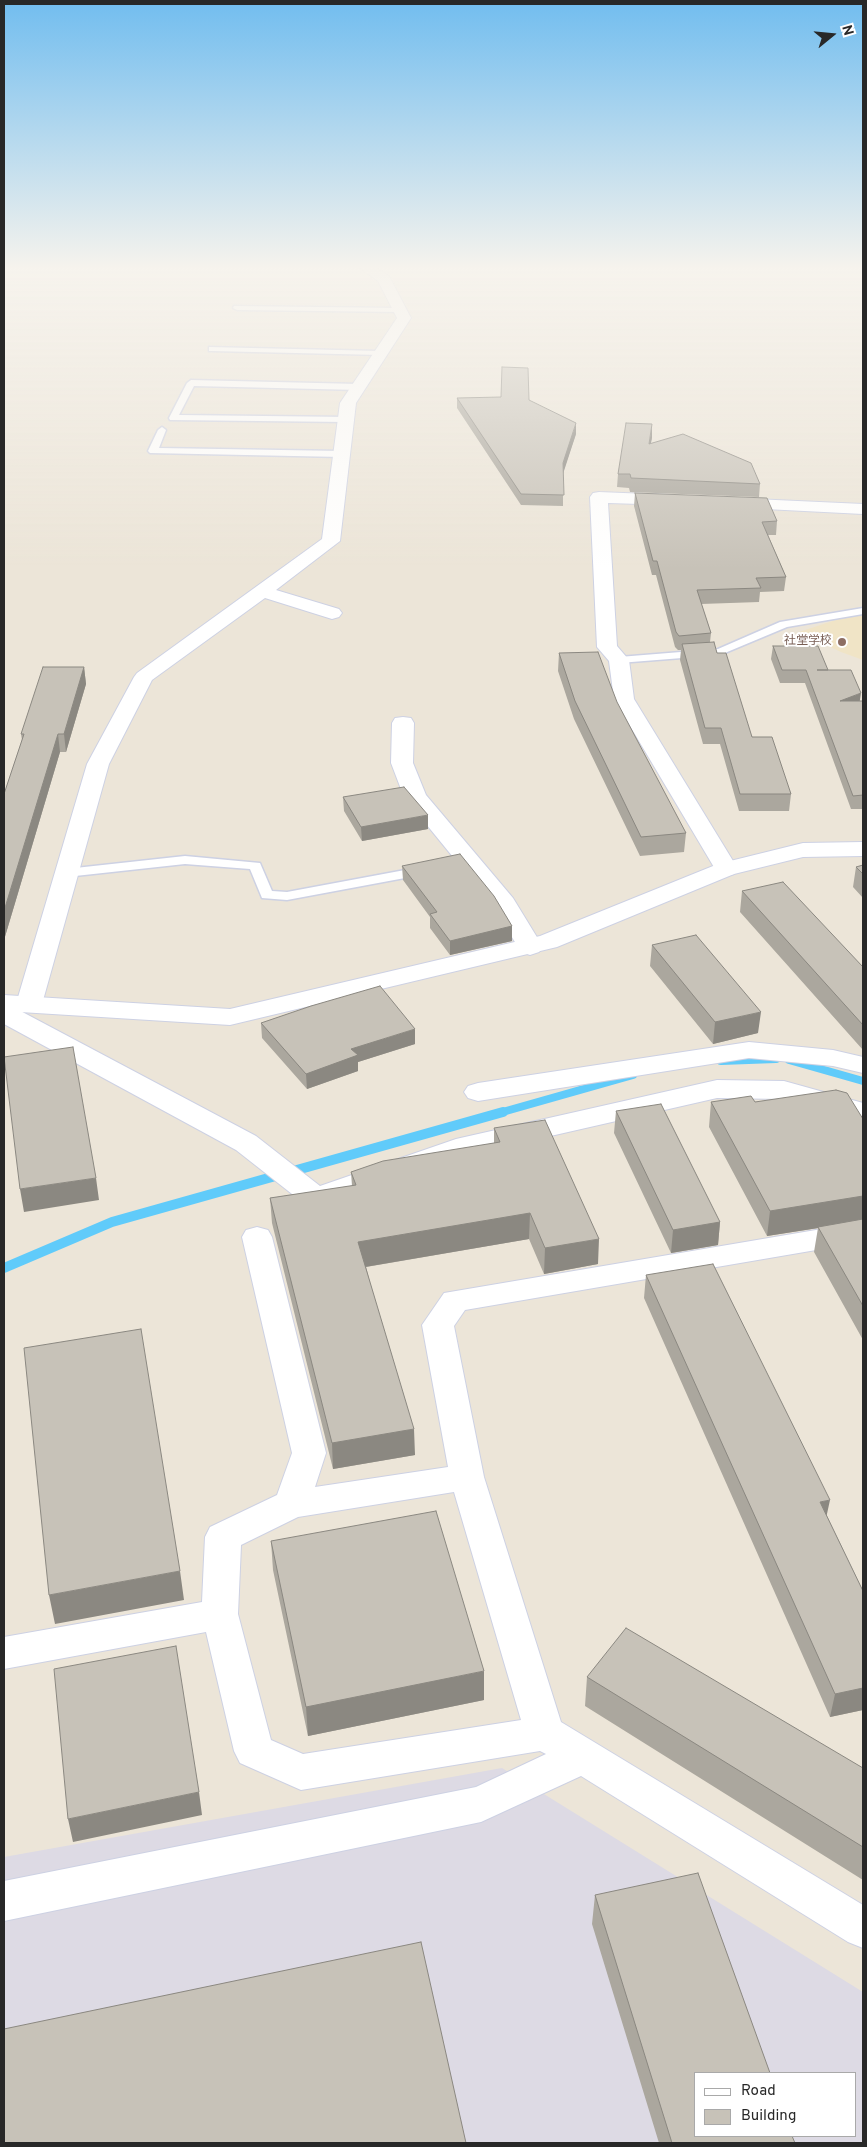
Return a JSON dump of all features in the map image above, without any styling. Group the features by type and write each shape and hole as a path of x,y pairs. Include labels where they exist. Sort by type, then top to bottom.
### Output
{"street":[{"path":"29,1004 98,764 144,677 331,541 348,403 370,368"},
{"path":"687,501 599,497 608,647 619,660 624,699 726,869"},
{"path":"717,502 863,509"},
{"path":"261,591 332,613"},
{"path":"403,723 402,763 415,797 459,863 504,904 530,947"},
{"path":"4,1003 230,1017 548,942 726,869 803,850 863,848"},
{"path":"4,1013 246,1143 316,1198 456,1148 717,1090 784,1090 863,1112"},
{"path":"478,1092 749,1050 833,1058 863,1065"},
{"path":"545,1733 467,1477 438,1325 456,1302 863,1232"},
{"path":"257,1237 309,1454 292,1504"},
{"path":"467,1477 292,1504 223,1537 220,1614 254,1751 301,1772 545,1733 863,1928"},
{"path":"4,1653 220,1614"},
{"path":"4,1901 481,1804 584,1756"}],"lane":[{"path":"346,420 173,418 191,383 358,387"},
{"path":"162,430 153,451 342,454"},
{"path":"619,660 720,652 784,624 863,611"},
{"path":"66,873 184,860 255,866 267,895 287,896 433,868"}],"shaded area":[{"name":"社堂学校","path":"863,611 863,660 799,632"},
{"path":"502,1768 863,1992 863,2143 4,2143 4,1857"}],"building":[{"path":"502,368 528,368 529,400 576,423 563,463 564,495 521,494 457,398 501,397"},
{"path":"626,423 652,424 649,444 683,434 751,463 760,484 631,478 630,474 618,474"},
{"path":"635,493 767,498 777,521 762,522 786,577 756,578 761,588 697,590 711,633 679,636 676,632 657,561 653,561"},
{"path":"714,642 717,653 726,653 752,737 772,737 791,794 740,794 721,728 705,728 682,644"},
{"path":"773,646 818,646 828,670 851,670 861,693 840,701 863,701 863,795 853,796 806,670 782,670"},
{"path":"598,652 617,702 686,833 641,837 575,701 559,653"},
{"path":"43,667 84,667 64,734 58,734 4,911 4,794 24,734 21,734"},
{"path":"404,787 428,815 361,827 343,797"},
{"path":"460,854 494,896 512,926 450,941 430,914 437,912 402,866"},
{"path":"863,865 863,874 856,867"},
{"path":"783,882 863,967 863,1025 742,891"},
{"path":"696,935 761,1012 715,1022 652,945"},
{"path":"380,986 415,1029 351,1049 358,1055 306,1074 261,1023 311,1006"},
{"path":"73,1047 96,1178 20,1189 4,1057"},
{"path":"836,1090 847,1093 863,1119 863,1196 770,1211 711,1102 751,1096 755,1102"},
{"path":"661,1104 720,1222 673,1230 616,1111"},
{"path":"545,1120 599,1239 545,1248 530,1213 358,1242 414,1429 332,1443 270,1198 356,1185 351,1172 383,1161 500,1142 494,1128"},
{"path":"863,1219 863,1306 818,1227"},
{"path":"713,1264 830,1500 820,1502 863,1591 863,1688 835,1694 646,1275"},
{"path":"141,1329 180,1571 49,1595 24,1348"},
{"path":"436,1511 484,1671 306,1707 271,1541"},
{"path":"626,1628 863,1768 863,1847 587,1677"},
{"path":"176,1646 199,1792 68,1819 54,1669"},
{"path":"698,1873 770,2072 694,2072 694,2137 792,2137 795,2143 672,2143 595,1895"},
{"path":"421,1942 466,2143 4,2143 4,2029"}],"waterway":[{"path":"721,1061 776,1059"},
{"path":"789,1060 863,1081"},
{"path":"499,1113 633,1075"},
{"path":"4,1268 112,1222 503,1112"}],"place":[{"name":"社堂学校","path":"842,642"}]}
